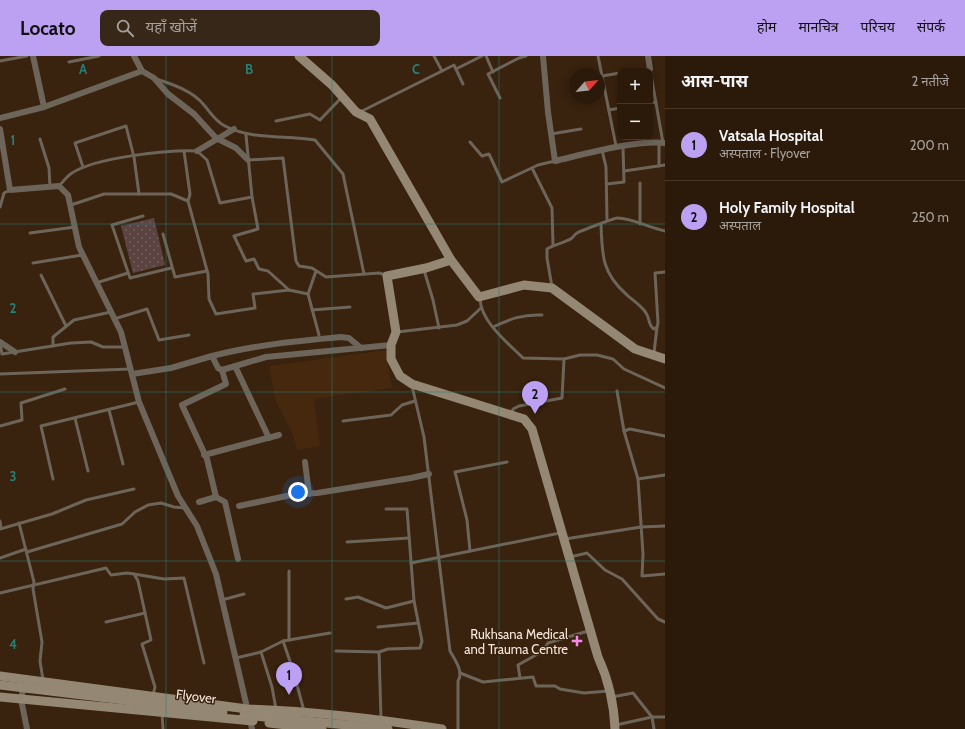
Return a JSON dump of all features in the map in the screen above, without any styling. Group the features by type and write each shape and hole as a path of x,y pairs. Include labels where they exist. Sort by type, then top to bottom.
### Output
{"main road":[{"path":"299,56 358,113 370,118 451,260 480,297 524,285 552,288 635,349 665,359"},
{"path":"451,260 423,269 387,276 396,332 391,345 391,359 400,376 412,384 524,419 532,429 598,658 608,680 615,727"},
{"path":"0,676 248,709 276,710 381,720 442,729"},
{"name":"Flyover","path":"0,685 245,715 388,729"},
{"path":"0,697 162,712 251,725 322,729"}],"street":[{"path":"33,56 44,107"},
{"path":"134,56 142,71 154,78 168,94 194,114 216,138 236,148 248,160"},
{"path":"544,56 555,161 602,150 662,143"},
{"path":"648,56 650,68"},
{"path":"0,118 44,107 142,71"},
{"path":"0,129 10,190 60,186 68,195 79,247 121,332 139,402 178,496 197,526 216,574 251,725"},
{"path":"197,151 216,138 234,129"},
{"path":"315,352 316,337"},
{"path":"131,372 171,368 251,346 316,337 349,338 361,348"},
{"path":"0,342 15,352"},
{"path":"222,370 266,357 391,345"},
{"path":"212,356 218,368 222,370 226,384 182,405 204,455 216,497 225,502 238,559"},
{"path":"235,366 269,438"},
{"path":"204,455 279,435"},
{"path":"305,462 309,494"},
{"path":"239,506 296,494 309,494 428,474"},
{"path":"199,502 216,497"},
{"path":"24,679 21,699 27,729"}],"lane":[{"path":"0,61 27,56"},
{"path":"69,62 99,56"},
{"path":"434,56 442,71"},
{"path":"456,69 482,56"},
{"path":"486,56 493,72"},
{"path":"500,98 488,74 526,56"},
{"path":"598,56 600,68"},
{"path":"358,113 454,65 463,84"},
{"path":"605,76 617,74"},
{"path":"154,78 174,85 191,95 204,104 212,116 225,126 246,135 293,136 315,140 343,174 364,274"},
{"path":"653,86 662,143 660,166"},
{"path":"605,91 620,147 624,171 624,182 606,184"},
{"path":"276,121 310,114 320,120 342,96"},
{"path":"609,110 617,109"},
{"path":"83,167 75,143 126,126 134,157 139,194"},
{"path":"551,134 581,129"},
{"path":"246,135 252,197 258,229 234,236 246,261 254,259 259,269 268,271 289,290"},
{"path":"40,139 50,168 50,187"},
{"path":"470,142 482,156 489,154 502,182 532,168 555,161"},
{"path":"602,150 606,167 607,220"},
{"path":"60,186 71,173 83,167 134,157 184,151 197,151 207,160 220,203 252,197"},
{"path":"184,151 190,194 188,201 207,270 209,300 216,314 255,308 253,294 289,290 308,294"},
{"path":"248,160 283,158 296,261 299,266 312,268 326,277 378,273 387,276"},
{"path":"624,171 665,165"},
{"path":"532,168 552,208 553,245"},
{"path":"640,183 640,224"},
{"path":"0,207 4,193 10,190"},
{"path":"70,206 104,194 171,194 188,201"},
{"path":"143,216 112,225 130,278 172,268"},
{"path":"552,288 547,249 553,245 572,238 577,233 601,224 607,220 617,218 665,231"},
{"path":"601,224 601,247 607,273 616,285 646,313 651,327 654,329 658,328"},
{"path":"30,233 75,227"},
{"path":"163,234 175,277 207,270"},
{"path":"33,263 82,255"},
{"path":"423,269 433,300 439,328"},
{"path":"316,271 308,294 316,337"},
{"path":"653,355 658,328 658,304 654,273 665,272"},
{"path":"96,284 128,273"},
{"path":"41,275 66,326"},
{"path":"480,297 482,308 497,334 522,358 564,359 580,355 596,355 614,359 624,369 665,388"},
{"path":"312,310 350,307"},
{"path":"396,332 457,325 467,321 482,308"},
{"path":"114,319 147,309 159,340 189,335"},
{"path":"53,346 53,337 74,320 111,312"},
{"path":"493,327 511,318 528,314 542,315"},
{"path":"15,352 91,342 103,347 125,347"},
{"path":"511,415 513,409 519,406 562,398 564,359"},
{"path":"0,374 131,372"},
{"path":"412,384 424,437 450,651 459,667 460,673 458,681 458,729"},
{"path":"0,426 22,420 21,403 65,389"},
{"path":"617,392 624,431 638,478 643,554 642,576 665,574"},
{"path":"343,421 392,415 402,405 415,401"},
{"path":"52,479 41,426 139,402"},
{"path":"109,410 123,464"},
{"path":"75,418 88,471"},
{"path":"624,431 630,429 665,436"},
{"path":"470,551 467,520 455,472 507,462"},
{"path":"638,478 665,476"},
{"path":"0,521 1,528 52,514 86,500 134,489"},
{"path":"0,558 122,524 136,512 148,505 161,503 174,507 185,508"},
{"path":"336,651 379,652 388,649 420,648 422,641 414,601 407,509 386,510"},
{"path":"20,523 34,582 42,642 40,661 43,682 39,701"},
{"path":"411,563 470,551 562,536 641,527 665,526"},
{"path":"347,542 409,538"},
{"path":"568,557 587,553 605,570 622,579 654,615 665,622"},
{"path":"0,592 34,586 106,568 111,575 126,573 164,579 184,578 204,664"},
{"path":"289,571 289,640"},
{"path":"134,574 138,581 151,640 142,644 162,712 162,729"},
{"path":"222,600 244,594"},
{"path":"346,599 358,597 386,608 414,601"},
{"path":"106,622 145,613"},
{"path":"378,627 418,623"},
{"path":"520,678 518,665 543,651 548,643 590,631"},
{"path":"236,658 261,652 283,641 330,633"},
{"path":"283,641 305,713"},
{"path":"261,652 272,687 276,710"},
{"path":"379,652 381,720"},
{"path":"460,673 483,682 533,676 536,686 554,686 560,689 584,693 633,693 652,717 654,729"},
{"path":"615,727 652,717 665,717"}],"shaded area":[{"path":"154,218 165,265 133,273 121,226"},
{"path":"386,350 392,388 314,399 320,446 297,450 292,432 275,399 269,366"}],"place":[{"name":"Holy Family Hospital","path":"535,414"},
{"name":"Rukhsana Medical and Trauma Centre","path":"577,641"},
{"name":"Vatsala Hospital","path":"289,695"}]}
